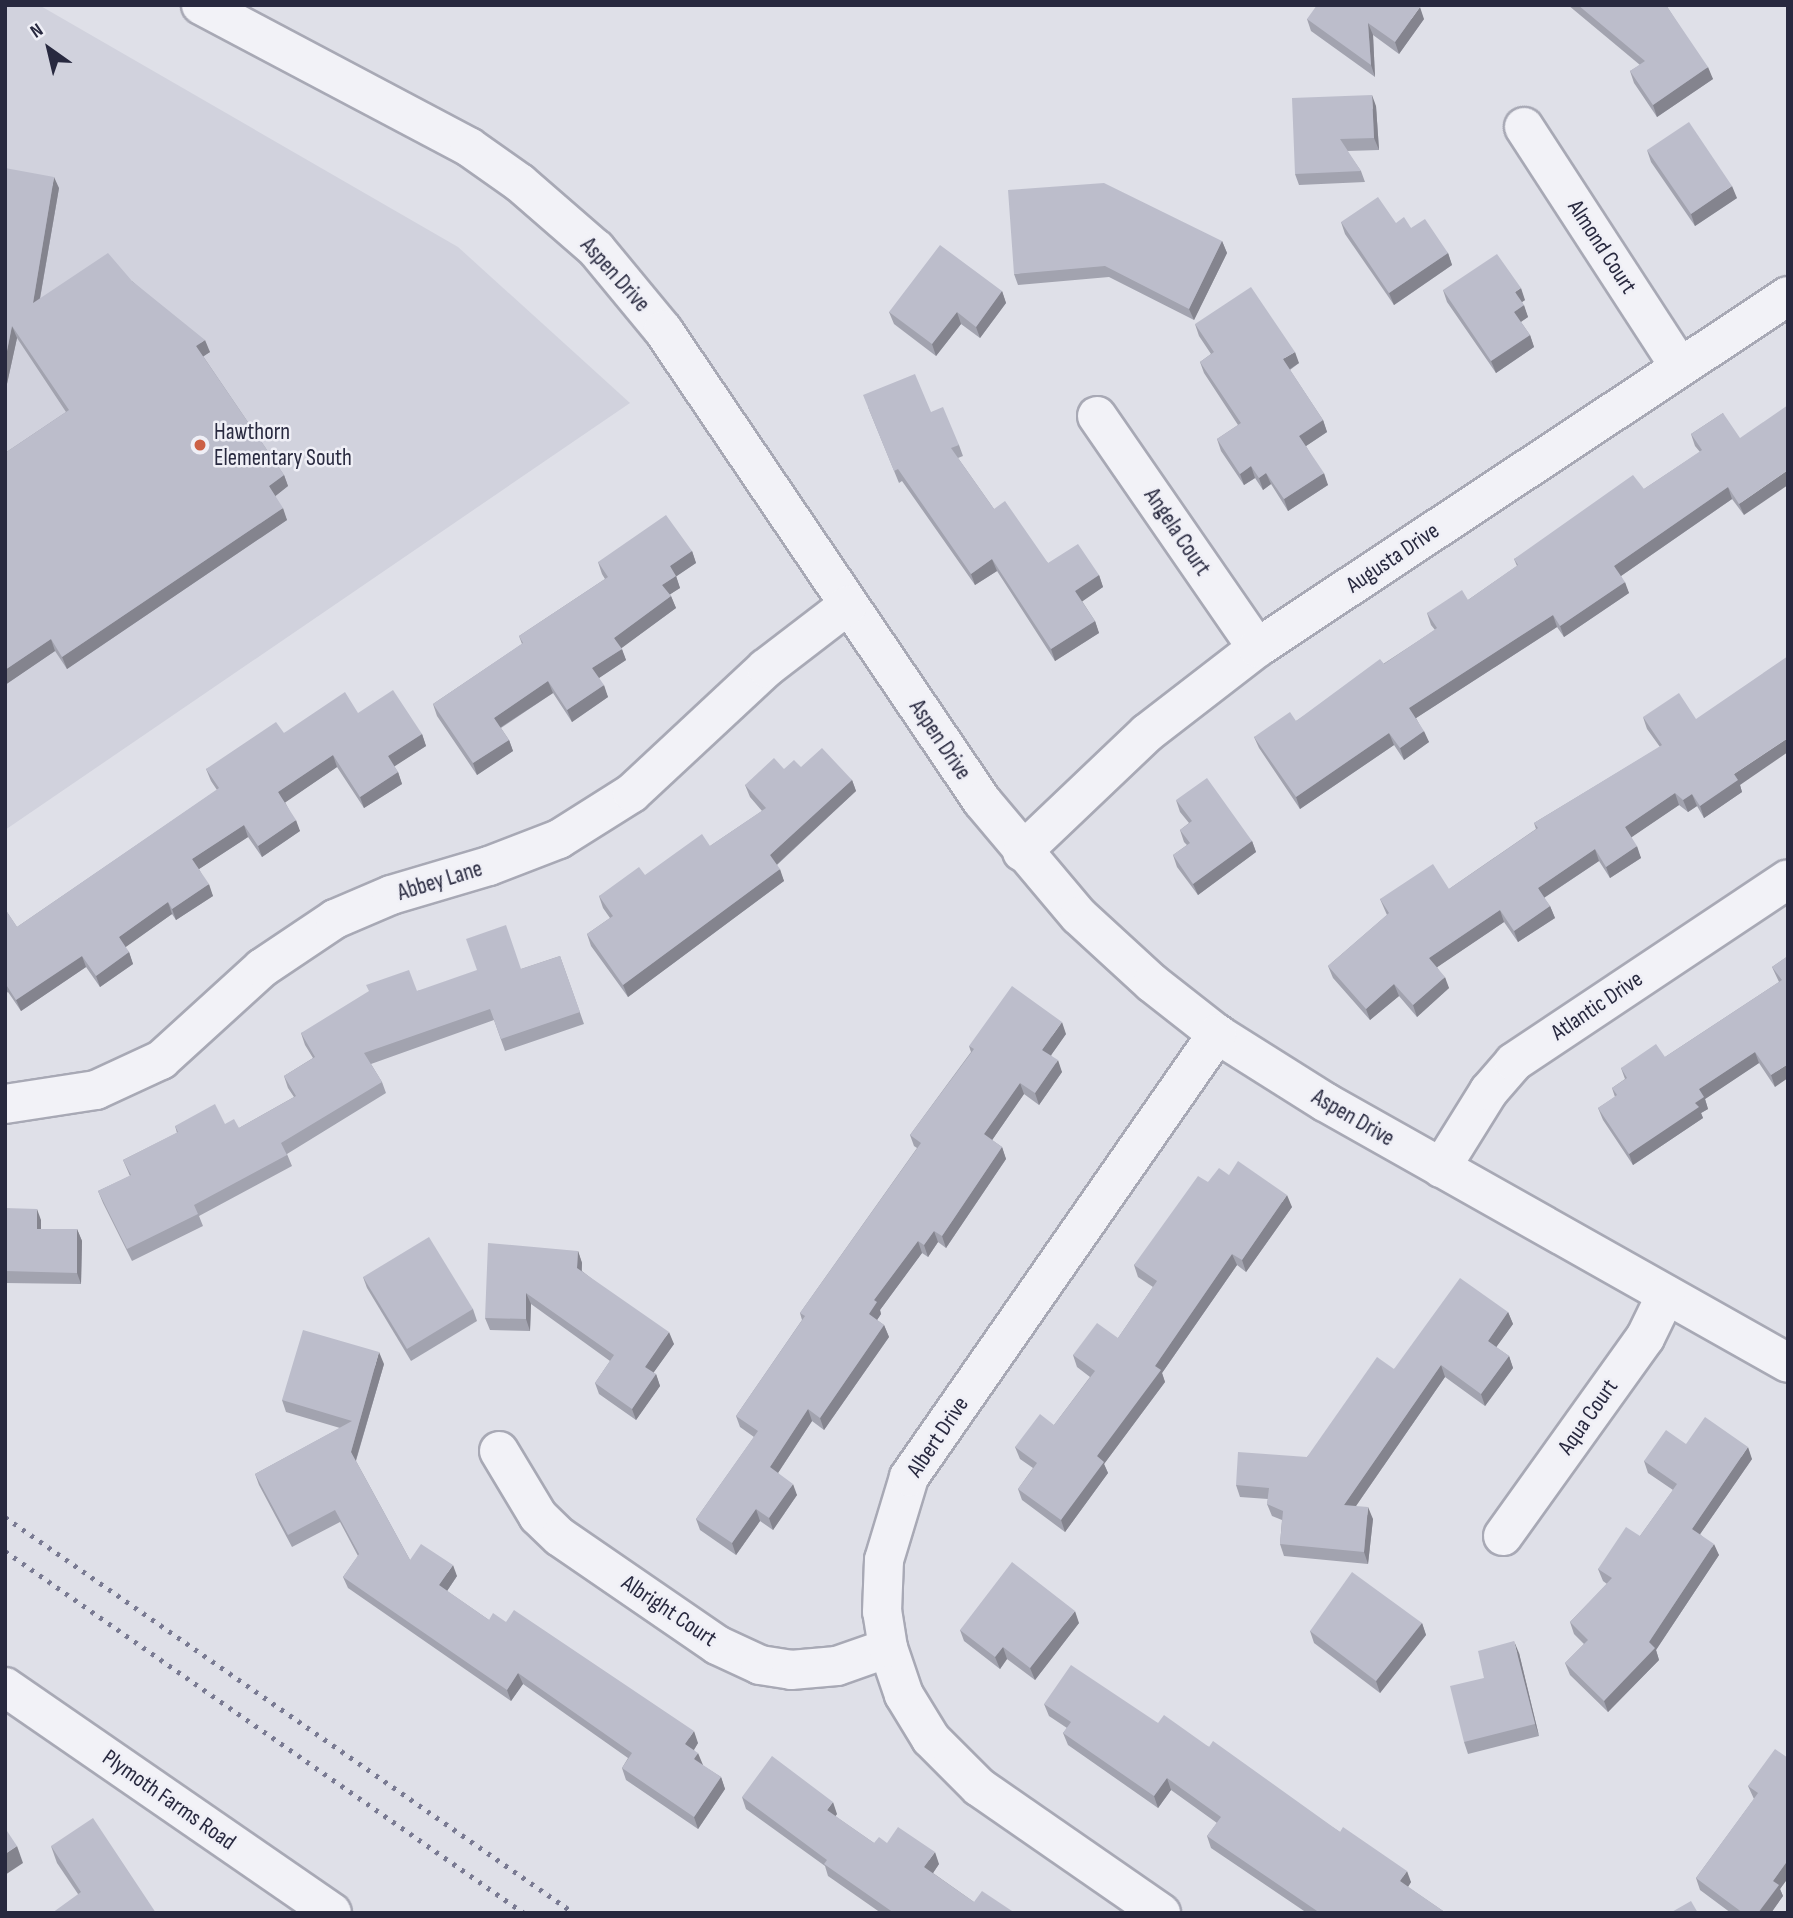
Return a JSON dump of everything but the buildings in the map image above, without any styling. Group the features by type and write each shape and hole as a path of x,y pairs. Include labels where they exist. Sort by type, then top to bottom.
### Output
{"street":[{"name":"Aspen Drive","path":"201,5 469,147 520,183 596,249 663,330 982,802 1079,916 1217,1034 1441,1168 1788,1363"},
{"name":"Almond Court","path":"1524,127 1680,368"},
{"name":"Augusta Drive","path":"1022,852 1147,733 1257,648 1788,296"},
{"name":"Angela Court","path":"1097,416 1257,648"},
{"name":"Abbey Lane","path":"5,1104 96,1090 161,1060 262,968 335,919 391,895 489,866 559,839 632,793 766,668 848,605"},
{"name":"Atlantic Drive","path":"1441,1168 1489,1091 1514,1062 1788,879"},
{"name":"Albert Drive","path":"1161,1913 979,1787 931,1739 904,1695 888,1648 883,1612 884,1560 891,1526 909,1477 1217,1034"},
{"name":"Aqua Court","path":"1503,1536 1645,1338 1666,1295"},
{"name":"Albright Court","path":"499,1451 538,1516 560,1537 716,1645 760,1665 791,1670 837,1666 888,1648"},
{"name":"Plymoth Farms Road","path":"6,1688 332,1913"}],"shaded area":[{"path":"5,5 39,5 458,247 630,403 5,830"}],"railway":[{"path":"5,1517 574,1913"},
{"path":"5,1551 524,1913"}],"place":[{"name":"Hawthorn Elementary South","path":"200,445"}]}
